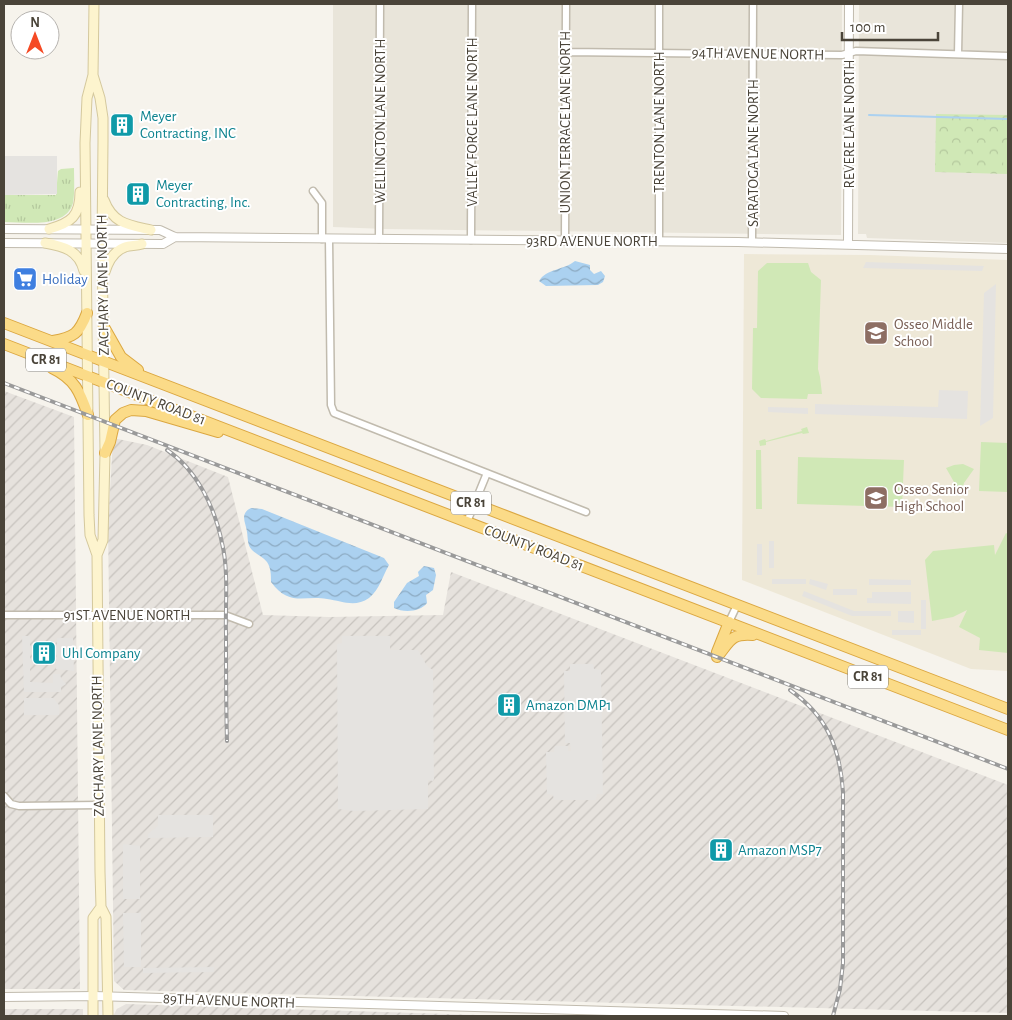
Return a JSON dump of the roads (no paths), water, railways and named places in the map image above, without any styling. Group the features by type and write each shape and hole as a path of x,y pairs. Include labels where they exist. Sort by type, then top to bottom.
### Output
{"highway":[{"path":"52,342 74,336 82,326 87,313"},
{"name":"COUNTY ROAD 81","path":"4,323 1008,709"},
{"path":"104,327 113,346 126,362 136,369 205,400"},
{"path":"4,344 67,377 79,391 88,415"},
{"name":"COUNTY ROAD 81","path":"4,344 1008,730"},
{"path":"105,453 110,442 115,420 123,413 138,410 264,443"},
{"path":"729,622 717,650 717,657 732,638 747,634 762,636"}],"main road":[{"name":"ZACHARY LANE NORTH","path":"94,4 93,75 87,98 86,143 87,355 90,535 97,555 101,907 106,917 108,1016"},
{"name":"ZACHARY LANE NORTH","path":"93,75 100,98 103,118 102,243 105,453 103,540 97,555"},
{"path":"49,229 62,226 73,218 78,210 80,202 80,156 86,143"},
{"path":"102,196 110,213 116,219 124,224 151,230"},
{"path":"44,243 67,248 75,254 83,266 86,281"},
{"path":"103,280 108,264 114,254 125,247 142,244"},
{"name":"ZACHARY LANE NORTH","path":"93,1016 93,918 101,907"}],"street":[{"name":"WELLINGTON LANE NORTH","path":"379,239 380,4"},
{"name":"VALLEY FORGE LANE NORTH","path":"471,240 472,4"},
{"name":"UNION TERRACE LANE NORTH","path":"565,241 566,4"},
{"name":"TRENTON LANE NORTH","path":"658,241 659,4"},
{"name":"SARATOGA LANE NORTH","path":"752,242 753,4"},
{"name":"REVERE LANE NORTH","path":"848,244 849,4"},
{"path":"958,54 959,4"},
{"name":"94TH AVENUE NORTH","path":"566,52 842,55 856,51 1008,56"},
{"path":"313,191 322,203 331,405 334,413 586,512"},
{"name":"93RD AVENUE NORTH","path":"4,229 160,230 175,238"},
{"name":"93RD AVENUE NORTH","path":"4,243 163,244 175,238 379,239 752,242 1008,249"},
{"path":"467,522 487,473"},
{"path":"729,622 737,605"},
{"name":"91ST AVENUE NORTH","path":"4,615 226,615 248,624"},
{"path":"4,796 11,804 19,806 99,805"},
{"name":"89TH AVENUE NORTH","path":"4,997 94,996 596,1015 784,1016"}],"water":[{"path":"575,261 590,265 590,270 594,274 601,271 605,276 603,282 598,285 546,286 539,281 546,274"},
{"path":"251,508 262,509 384,558 389,565 376,591 369,598 359,603 319,598 297,598 284,595 271,582 270,569 267,562 249,546 244,516 247,510"},
{"path":"424,566 434,568 436,575 433,590 426,595 427,603 412,611 402,611 394,608 394,602 407,583 419,576 418,572"}],"waterway":[{"path":"869,115 1008,119"}],"railway":[{"path":"4,383 1008,769"},
{"path":"167,450 178,458 196,479 215,517 222,543 226,577 227,741"},
{"path":"790,690 803,700 822,722 835,747 841,776 843,792 843,963 840,989 833,1016"}],"place":[{"name":"Meyer Contracting, INC","path":"122,125"},
{"name":"Meyer Contracting, Inc.","path":"138,194"},
{"name":"Holiday","path":"25,279"},
{"name":"Osseo Middle School","path":"876,333"},
{"name":"Osseo Senior High School","path":"876,498"},
{"name":"Uhl Company","path":"44,653"},
{"name":"Amazon DMP1","path":"509,705"},
{"name":"Amazon MSP7","path":"721,850"}]}
